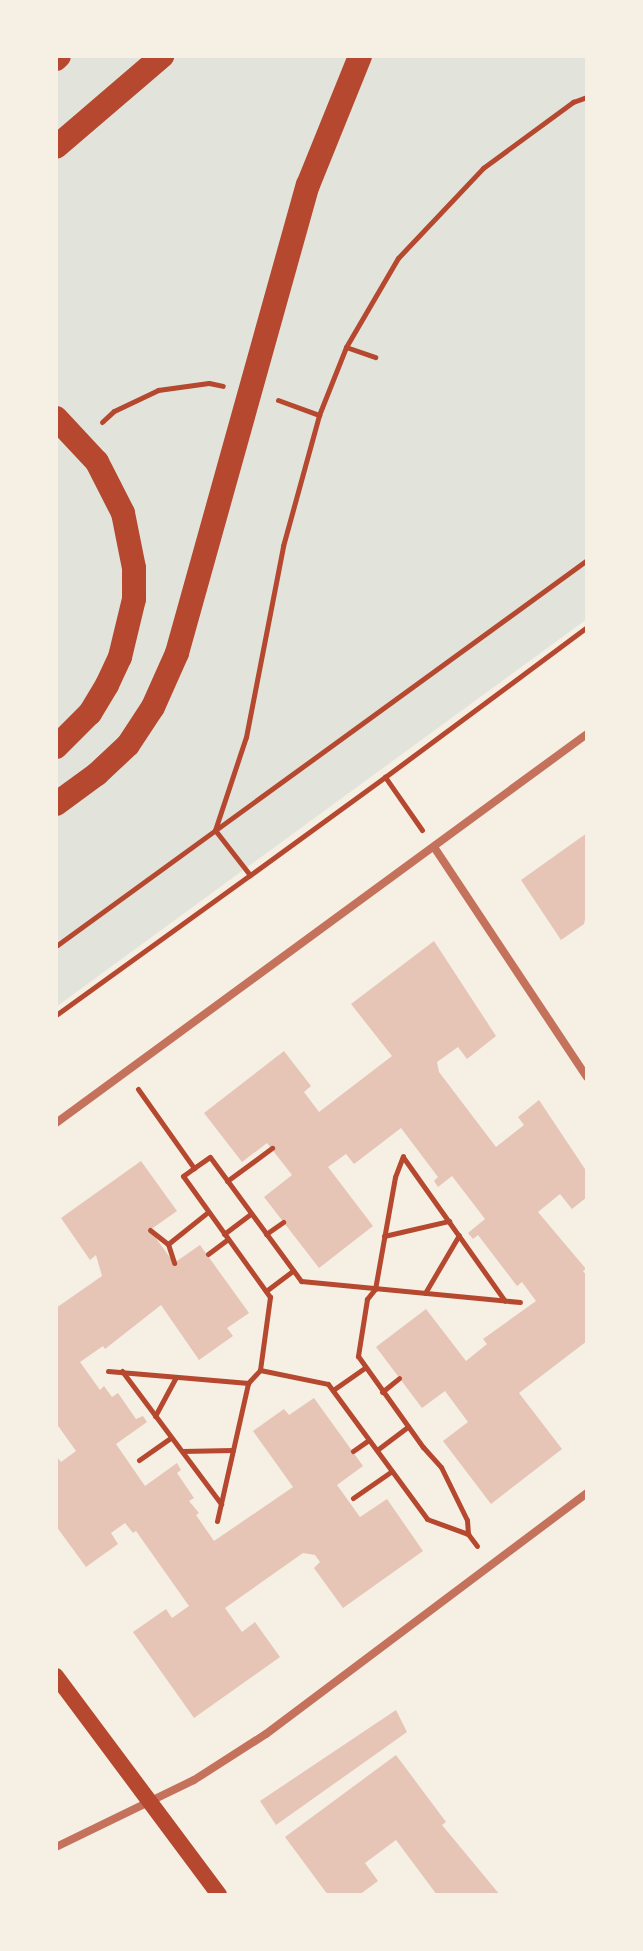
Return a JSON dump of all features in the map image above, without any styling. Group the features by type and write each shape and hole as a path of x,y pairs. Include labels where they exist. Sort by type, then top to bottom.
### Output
{"highway":[{"path":"56,147 162,56"},
{"path":"56,804 97,774 128,745 164,684 184,632 308,185 360,56"},
{"path":"56,418 82,442 111,486 123,513 134,568 134,599 125,643 107,685 90,713 56,747"}],"main road":[{"path":"56,1676 219,1895"}],"street":[{"path":"56,1123 587,734"},
{"path":"434,847 587,1077"},
{"path":"56,1847 194,1780 266,1734 587,1493"}],"path":[{"path":"215,830 246,737 283,546 319,415 346,347 398,258 483,168 573,102 587,97"},
{"path":"346,347 375,357"},
{"path":"82,442 114,411 158,390 209,383 250,390 319,415"},
{"path":"56,946 587,560"},
{"path":"215,830 250,875 587,627"},
{"path":"385,777 434,847"},
{"path":"56,1015 249,876"},
{"path":"126,1072 194,1168"},
{"path":"227,1181 272,1148"},
{"path":"260,1370 328,1384 427,1519 468,1534 467,1520 441,1467 408,1427 358,1356 367,1299 375,1289 403,1156 505,1301"},
{"path":"217,1521 248,1383 260,1370 270,1297 183,1176 194,1168 210,1157 301,1281 520,1302"},
{"path":"168,1244 208,1212"},
{"path":"208,1254 251,1214"},
{"path":"384,1236 449,1221"},
{"path":"266,1234 283,1222"},
{"path":"150,1230 168,1244 174,1263"},
{"path":"425,1293 459,1235"},
{"path":"266,1291 293,1271"},
{"path":"333,1390 364,1368"},
{"path":"108,1371 248,1383"},
{"path":"122,1371 221,1504"},
{"path":"155,1416 176,1377"},
{"path":"382,1392 399,1378"},
{"path":"377,1450 408,1427"},
{"path":"139,1460 171,1438"},
{"path":"353,1451 369,1440"},
{"path":"181,1451 233,1450"},
{"path":"353,1498 392,1471"}],"shaded area":[{"path":"56,56 587,56 587,619 56,1007"}],"building":[{"path":"587,833 587,911 584,924 561,940 521,880"},
{"path":"434,941 496,1036 467,1059 458,1047 437,1062 439,1072 496,1147 524,1125 518,1117 539,1100 587,1172 587,1197 572,1209 560,1194 538,1212 586,1269 583,1271 587,1276 587,1341 519,1393 562,1449 491,1504 443,1441 468,1422 445,1391 422,1408 376,1347 426,1309 466,1361 487,1344 483,1339 536,1301 522,1282 517,1286 478,1235 473,1239 468,1233 485,1219 452,1176 438,1187 434,1181 438,1177 401,1128 354,1164 346,1154 328,1167 373,1226 319,1268 264,1197 292,1175 267,1143 242,1162 204,1113 284,1051 311,1086 304,1092 319,1112 392,1056 351,1004"},
{"path":"141,1161 177,1211 150,1230 174,1263 200,1245 249,1313 227,1328 233,1336 199,1360 161,1305 105,1349 103,1346 80,1362 100,1390 104,1386 112,1397 118,1393 136,1419 143,1416 147,1422 116,1444 145,1486 177,1463 181,1470 177,1473 194,1498 189,1501 214,1541 293,1487 253,1431 284,1409 289,1415 314,1398 363,1466 337,1485 360,1517 387,1499 423,1551 343,1608 314,1568 320,1562 315,1555 303,1553 225,1608 242,1632 255,1622 280,1657 194,1718 133,1632 166,1609 172,1618 189,1606 136,1531 133,1533 125,1523 111,1533 118,1544 86,1567 56,1526 56,1456 61,1462 76,1451 56,1423 56,1308 102,1276 96,1255 90,1260 61,1218"},
{"path":"396,1710 407,1732 276,1825 260,1801"},
{"path":"396,1755 446,1822 442,1825 500,1895 437,1895 396,1840 365,1863 378,1881 359,1895 328,1895 285,1837"}]}
